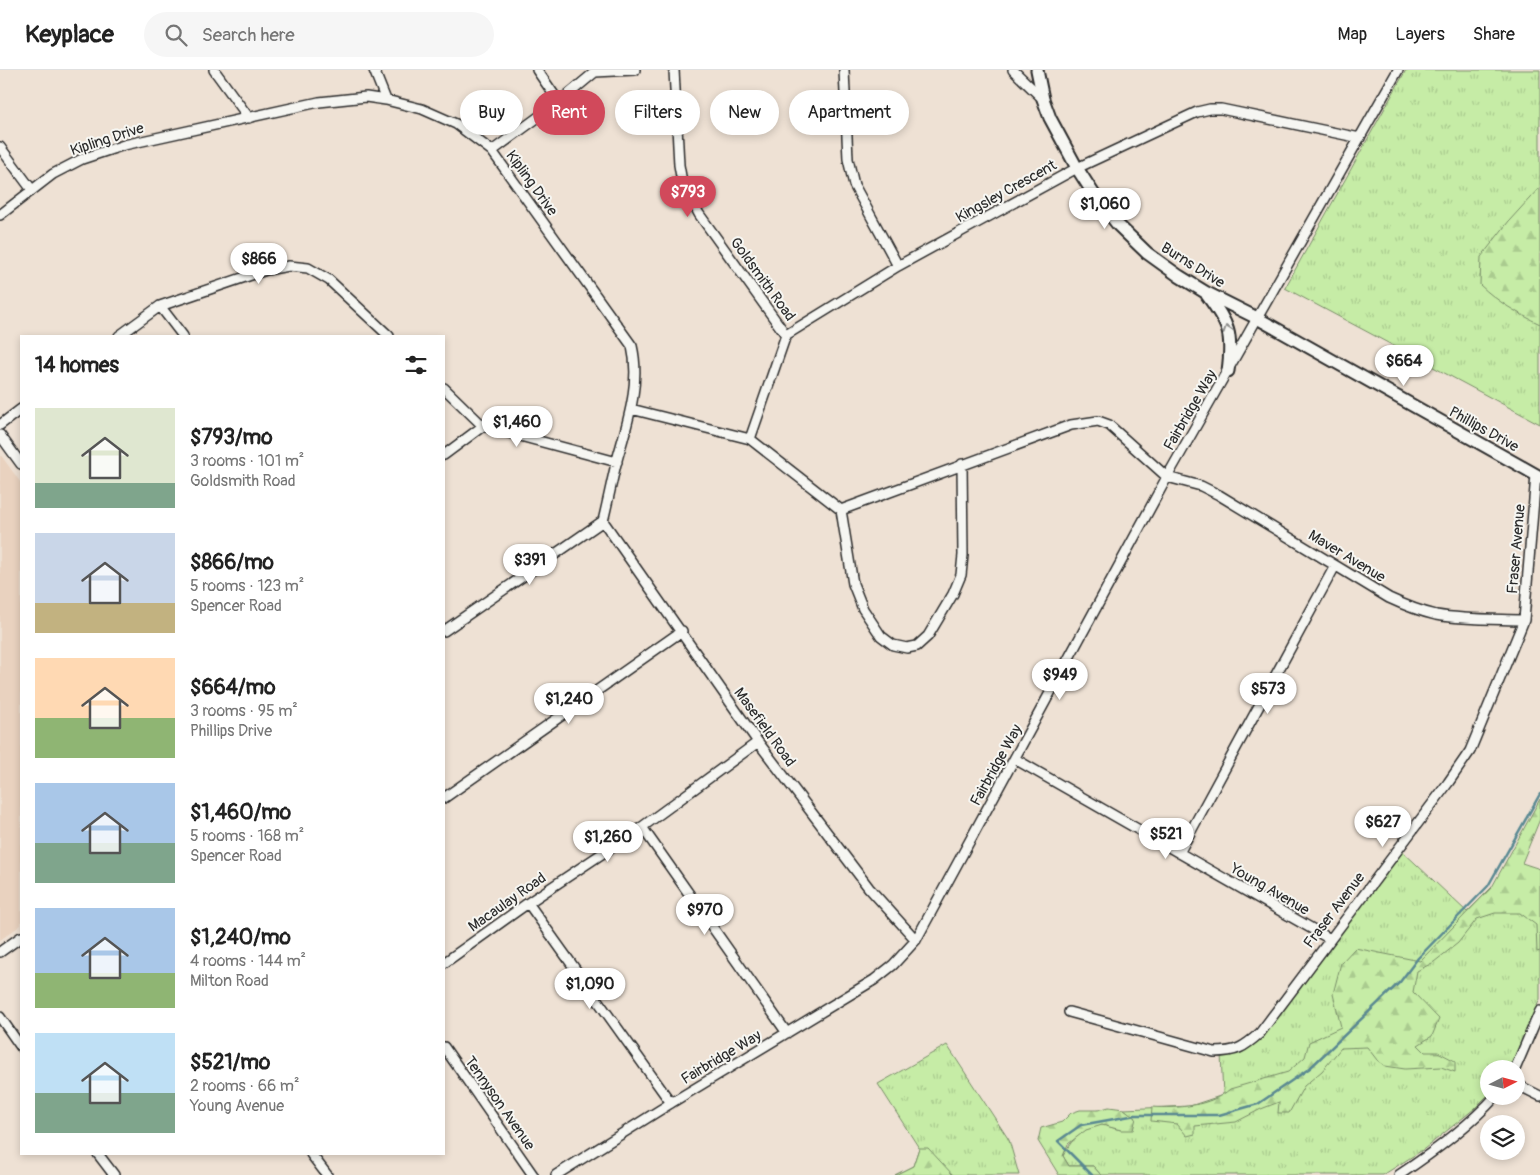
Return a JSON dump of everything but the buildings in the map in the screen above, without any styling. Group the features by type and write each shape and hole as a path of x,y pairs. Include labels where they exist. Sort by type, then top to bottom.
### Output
{"main road":[{"name":"Burns Drive","path":"1037,70 1043,99 1050,118 1077,168 1093,193 1118,225 1147,253 1205,292 1258,318"},
{"path":"1205,292 1222,315 1228,327 1230,349 1228,371"},
{"name":"Phillips Drive","path":"1258,318 1538,476"}],"street":[{"path":"214,70 248,118"},
{"path":"374,70 386,100"},
{"path":"536,70 550,90"},
{"path":"573,90 595,71 635,70"},
{"name":"Goldsmith Road","path":"674,70 679,165 682,182 700,214 786,335"},
{"path":"844,70 848,159 854,185 898,266"},
{"path":"1013,70 1043,99"},
{"name":"Fairbridge Way","path":"556,1175 874,980 893,965 916,940 1168,477 1398,70"},
{"name":"Kipling Drive","path":"0,214 53,174 82,159 124,145 338,100 366,97 386,100 422,109 456,124 492,151 628,339 635,358 631,409 604,521"},
{"name":"Kingsley Crescent","path":"786,335 898,266 1077,168 1197,112 1221,109 1360,138"},
{"path":"492,151 533,121"},
{"path":"0,147 32,190"},
{"path":"120,335 160,306 266,270 289,266 308,268 329,280 388,335"},
{"path":"160,306 182,335"},
{"path":"750,439 786,335"},
{"path":"445,389 483,426 617,462"},
{"path":"631,409 750,439 841,510 853,584 863,609 881,636 893,645 908,648 917,646 928,636 953,594 960,575 963,555 962,464"},
{"path":"0,425 20,411"},
{"path":"841,510 962,464 1071,425 1086,422 1098,421 1109,425 1168,477"},
{"path":"445,454 483,426"},
{"path":"0,435 20,463"},
{"name":"Fraser Avenue","path":"1069,1012 1214,1052 1230,1052 1245,1046 1260,1032 1448,783 1470,751 1524,620 1538,476"},
{"name":"Maver Avenue","path":"1168,477 1201,486 1389,598 1410,607 1460,618 1524,620"},
{"path":"445,631 604,521"},
{"name":"Masefield Road","path":"604,521 758,742 868,888 916,940"},
{"path":"1179,853 1335,566"},
{"path":"445,797 682,631"},
{"name":"Macaulay Road","path":"445,962 528,903 642,827 758,742"},
{"name":"Young Avenue","path":"1015,759 1330,939"},
{"path":"642,827 787,1033"},
{"path":"528,903 671,1103"},
{"path":"0,952 20,938"},
{"path":"1519,1060 1540,1011"},
{"path":"0,1017 20,1046"},
{"name":"Tennyson Avenue","path":"445,1049 533,1175"},
{"path":"1525,1088 1540,1096"},
{"path":"1399,1175 1426,1158 1478,1116 1488,1105"},
{"path":"99,1155 114,1175"},
{"path":"312,1155 327,1175"}],"shaded area":[{"path":"0,454 20,482 20,926 0,940"}],"green space":[{"path":"1406,70 1540,70 1540,424 1285,288"},
{"path":"1540,187 1540,324 1508,307 1480,285 1481,257 1509,221"},
{"path":"1540,799 1540,819 1522,863 1540,869 1540,951 1537,952 1536,925 1520,913 1495,913 1477,919 1458,943 1434,962 1417,971 1413,992 1439,1019 1432,1036 1418,1045 1425,1052 1438,1052 1455,1061 1455,1072 1441,1067 1405,1069 1385,1066 1377,1060 1367,1047 1341,1048 1322,1071 1304,1086 1289,1113 1278,1113 1279,1102 1236,1122 1195,1126 1195,1134 1187,1136 1177,1124 1151,1121 1152,1107 1183,1107 1204,1103 1230,1089 1288,1072 1305,1057 1309,1042 1341,1027 1333,994 1341,963 1355,948 1420,961 1492,887"},
{"path":"1400,849 1467,912 1492,887 1540,869 1540,999 1513,1060 1480,1060 1480,1103 1424,1149 1383,1175 1101,1175 1093,1166 1069,1166 1063,1156 1078,1135 1095,1126 1104,1125 1121,1130 1135,1118 1124,1109 1190,1106 1223,1095 1221,1054 1246,1049"},
{"path":"947,1045 1009,1140 1019,1175 895,1175 913,1166 919,1148 878,1084"},
{"path":"1109,1107 1124,1109 1136,1118 1133,1130 1121,1130 1102,1125 1086,1130 1068,1144 1063,1156 1069,1166 1093,1166 1101,1175 1059,1175 1038,1141 1041,1128 1062,1122 1071,1113 1080,1110 1098,1110"},
{"path":"919,1148 928,1148 953,1175 895,1175 913,1166"}],"waterway":[{"path":"1092,1175 1058,1141 1081,1125 1136,1115 1219,1115 1258,1104 1310,1068 1400,982 1418,958 1488,886 1540,794"}]}
